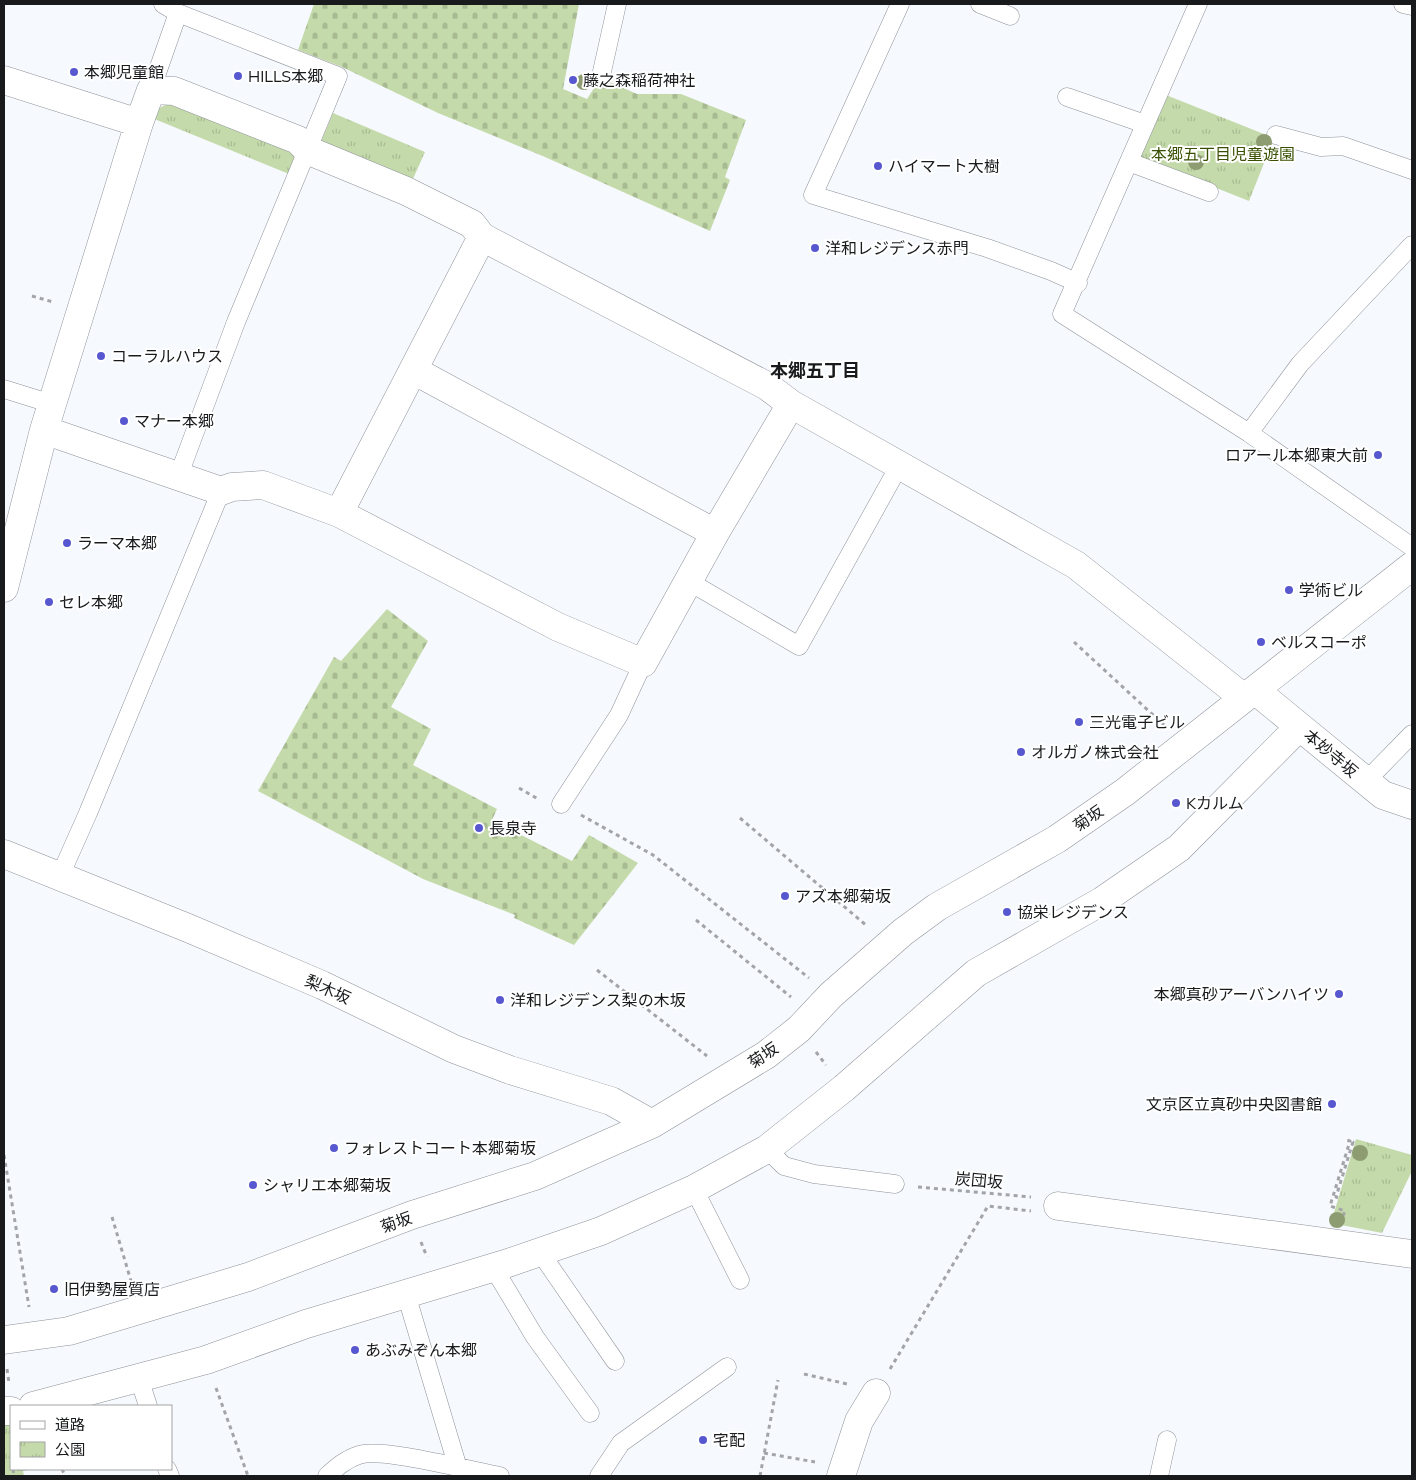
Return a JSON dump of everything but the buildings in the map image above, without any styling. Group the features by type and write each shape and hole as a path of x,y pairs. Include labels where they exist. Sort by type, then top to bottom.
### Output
{"street":[{"path":"4,80 139,123"},
{"path":"4,588 44,430 139,123 151,90"},
{"name":"本妙寺坂","path":"151,90 174,91 197,99 298,140 307,150 406,191 472,224 482,237 767,386 791,404 1076,565 1250,694 1299,727 1383,795 1412,806"},
{"path":"339,513 482,237"},
{"path":"413,370 715,533"},
{"path":"44,430 221,492 232,487 263,486 339,513 558,627 643,663 715,533 791,404"},
{"name":"菊坂","path":"5,1352 34,1336 70,1331 248,1277 412,1215 534,1176 652,1124 766,1055 806,1022 832,995 889,945 937,907 1057,839 1125,792 1412,566"},
{"path":"38,1405 206,1360 306,1324 540,1252 601,1231 694,1189 767,1149 844,1088 976,973 1102,900 1179,848 1299,727"},
{"name":"梨木坂","path":"4,854 322,985 454,1049 510,1070 611,1101 652,1124"},
{"path":"1058,1206 1412,1254"},
{"path":"843,1472 859,1422 876,1393"}],"lane":[{"path":"601,76 616,4"},
{"path":"900,4 813,195 987,248 1051,271 1078,283"},
{"path":"980,4 1010,16"},
{"path":"1198,4 1078,283 1062,314 1249,432 1412,547"},
{"path":"1403,4 1412,6"},
{"path":"151,90 170,8 338,76 236,322 178,477"},
{"path":"1067,97 1145,124"},
{"path":"1276,135 1321,147 1343,146 1412,170"},
{"path":"1129,162 1209,192"},
{"path":"1249,432 1300,364 1412,245"},
{"path":"4,389 52,404"},
{"path":"688,581 799,646 899,466"},
{"path":"60,876 221,492"},
{"path":"561,804 619,715 643,663"},
{"path":"1365,782 1412,734"},
{"path":"767,1149 784,1166 814,1174 896,1184"},
{"path":"694,1189 740,1280"},
{"path":"540,1252 615,1361"},
{"path":"493,1267 535,1337 590,1412"},
{"path":"406,1294 458,1468"},
{"path":"599,1476 621,1443 727,1367"},
{"path":"139,1378 148,1405"},
{"path":"1160,1476 1167,1440"},
{"path":"327,1476 344,1461 361,1454 382,1453 500,1476"}],"path":[{"path":"1074,642 1185,745"},
{"path":"561,804 653,855 832,995"},
{"path":"740,818 889,945"},
{"path":"696,920 806,1022 844,1088"},
{"path":"597,970 732,1076"},
{"path":"1335,1207 1330,1206 1348,1140 1353,1142 1336,1197 1338,1198"},
{"path":"4,1155 34,1336"},
{"name":"炭団坂","path":"896,1184 1032,1197 1050,1200 1058,1206"},
{"path":"804,1374 862,1387 876,1393 988,1206 1049,1214 1058,1206"},
{"path":"412,1215 436,1285"},
{"path":"112,1217 140,1310"},
{"path":"5,1352 8,1404"},
{"path":"206,1360 248,1476"},
{"path":"760,1476 778,1380"},
{"path":"764,1453 843,1472"}],"green space":[{"path":"314,4 579,4 563,89 587,99 598,82 610,82 637,94 681,94 746,120 725,177 730,180 710,231 545,157 438,113 342,67 298,50"},
{"name":"本郷五丁目児童遊園","path":"1161,93 1274,138 1249,201 1136,156"},
{"path":"176,100 292,147 296,157 289,174 152,118 155,110"},
{"path":"333,113 425,152 412,181 321,142"},
{"path":"387,609 428,641 391,707 431,729 413,765 497,809 492,820 572,861 589,835 638,863 574,945 514,918 515,915 423,879 258,791 334,657 341,661"},
{"path":"1356,1139 1412,1155 1412,1171 1382,1233 1331,1223"},
{"path":"10,1420 10,1470 28,1470 23,1471 24,1476 4,1476 4,1421"}],"place":[{"name":"本郷児童館","path":"74,72"},
{"name":"HILLS本郷","path":"238,76"},
{"name":"藤之森稲荷神社","path":"573,80"},
{"name":"ハイマート大樹","path":"878,166"},
{"name":"洋和レジデンス赤門","path":"815,248"},
{"name":"コーラルハウス","path":"101,356"},
{"name":"マナー本郷","path":"124,421"},
{"name":"ロアール本郷東大前","path":"1378,455"},
{"name":"ラーマ本郷","path":"67,543"},
{"name":"学術ビル","path":"1289,590"},
{"name":"セレ本郷","path":"49,602"},
{"name":"ベルスコーポ","path":"1261,642"},
{"name":"三光電子ビル","path":"1079,722"},
{"name":"オルガノ株式会社","path":"1021,752"},
{"name":"Kカルム","path":"1176,803"},
{"name":"長泉寺","path":"479,828"},
{"name":"アズ本郷菊坂","path":"785,896"},
{"name":"協栄レジデンス","path":"1007,912"},
{"name":"本郷真砂アーバンハイツ","path":"1339,994"},
{"name":"洋和レジデンス梨の木坂","path":"500,1000"},
{"name":"文京区立真砂中央図書館","path":"1332,1104"},
{"name":"フォレストコート本郷菊坂","path":"334,1148"},
{"name":"シャリエ本郷菊坂","path":"253,1185"},
{"name":"旧伊勢屋質店","path":"54,1289"},
{"name":"あぶみぞん本郷","path":"355,1350"},
{"name":"宅配","path":"703,1440"}],"district":[{"name":"本郷五丁目","path":"815,371"}]}
